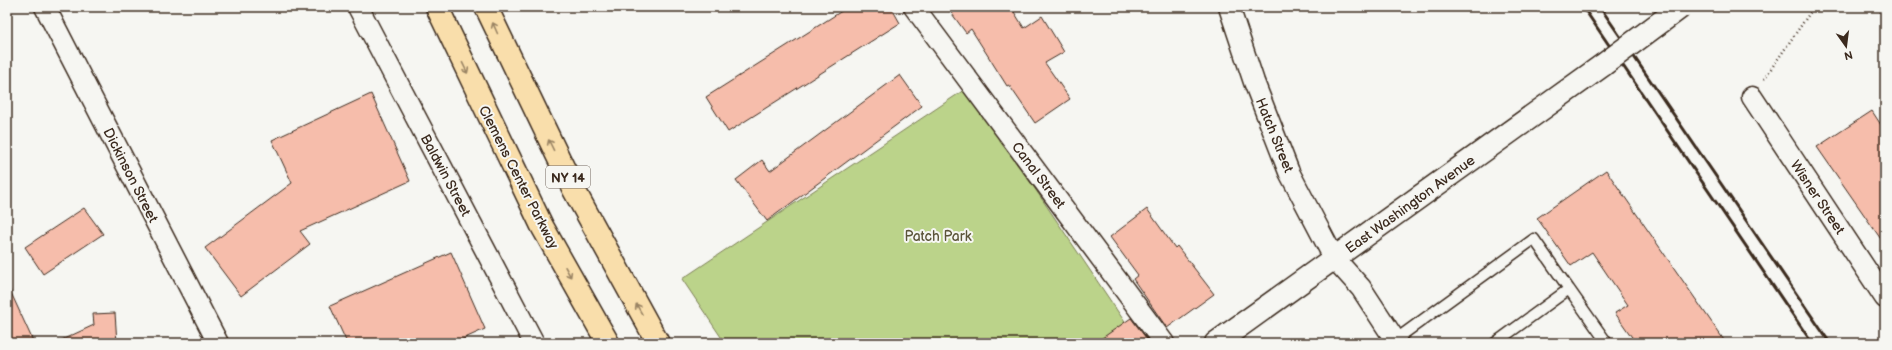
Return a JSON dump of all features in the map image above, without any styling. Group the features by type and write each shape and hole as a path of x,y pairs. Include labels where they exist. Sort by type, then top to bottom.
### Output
{"main road":[{"name":"Clemens Center Parkway","path":"437,7 542,226 608,343"},
{"name":"NY 14","path":"486,7 574,190 658,343"}],"street":[{"name":"Dickinson Street","path":"45,7 218,343"},
{"name":"Baldwin Street","path":"358,7 534,343"},
{"name":"Canal Street","path":"914,7 1164,343"},
{"name":"Hatch Street","path":"1230,7 1254,82 1289,172 1334,258 1361,288 1396,342"},
{"name":"East Washington Avenue","path":"1216,343 1515,128 1680,7"},
{"name":"Wisner Street","path":"1752,97 1885,298"}],"lane":[{"path":"1396,342 1534,239 1607,343"},
{"path":"1495,343 1569,289"}],"path":[{"path":"1752,97 1814,7"}],"green space":[{"name":"Patch Park","path":"967,88 1139,343 725,343 682,279"}],"building":[{"path":"848,7 891,7 900,23 728,132 706,97"},
{"path":"947,7 1011,7 1024,28 1042,16 1064,52 1045,63 1070,99 1035,123 1009,85 1007,86 971,29 966,33"},
{"path":"900,75 922,106 767,221 736,180 762,160 770,171"},
{"path":"371,94 410,181 300,231 310,244 241,296 205,248 292,183 272,140"},
{"path":"1872,111 1885,131 1885,245 1817,147"},
{"path":"1606,170 1726,343 1636,343 1615,313 1628,305 1592,252 1571,266 1537,218"},
{"path":"84,208 103,234 43,274 25,247"},
{"path":"1147,209 1175,248 1177,246 1214,294 1167,328 1133,279 1138,275 1110,237"},
{"path":"451,252 485,329 454,343 347,343 330,306"},
{"path":"7,284 34,343 7,343"},
{"path":"115,313 117,343 55,343 94,325 93,314"},
{"path":"1131,318 1149,342 1095,343"}],"railway":[{"path":"1583,7 1812,343"},
{"path":"1600,7 1830,343"}]}
